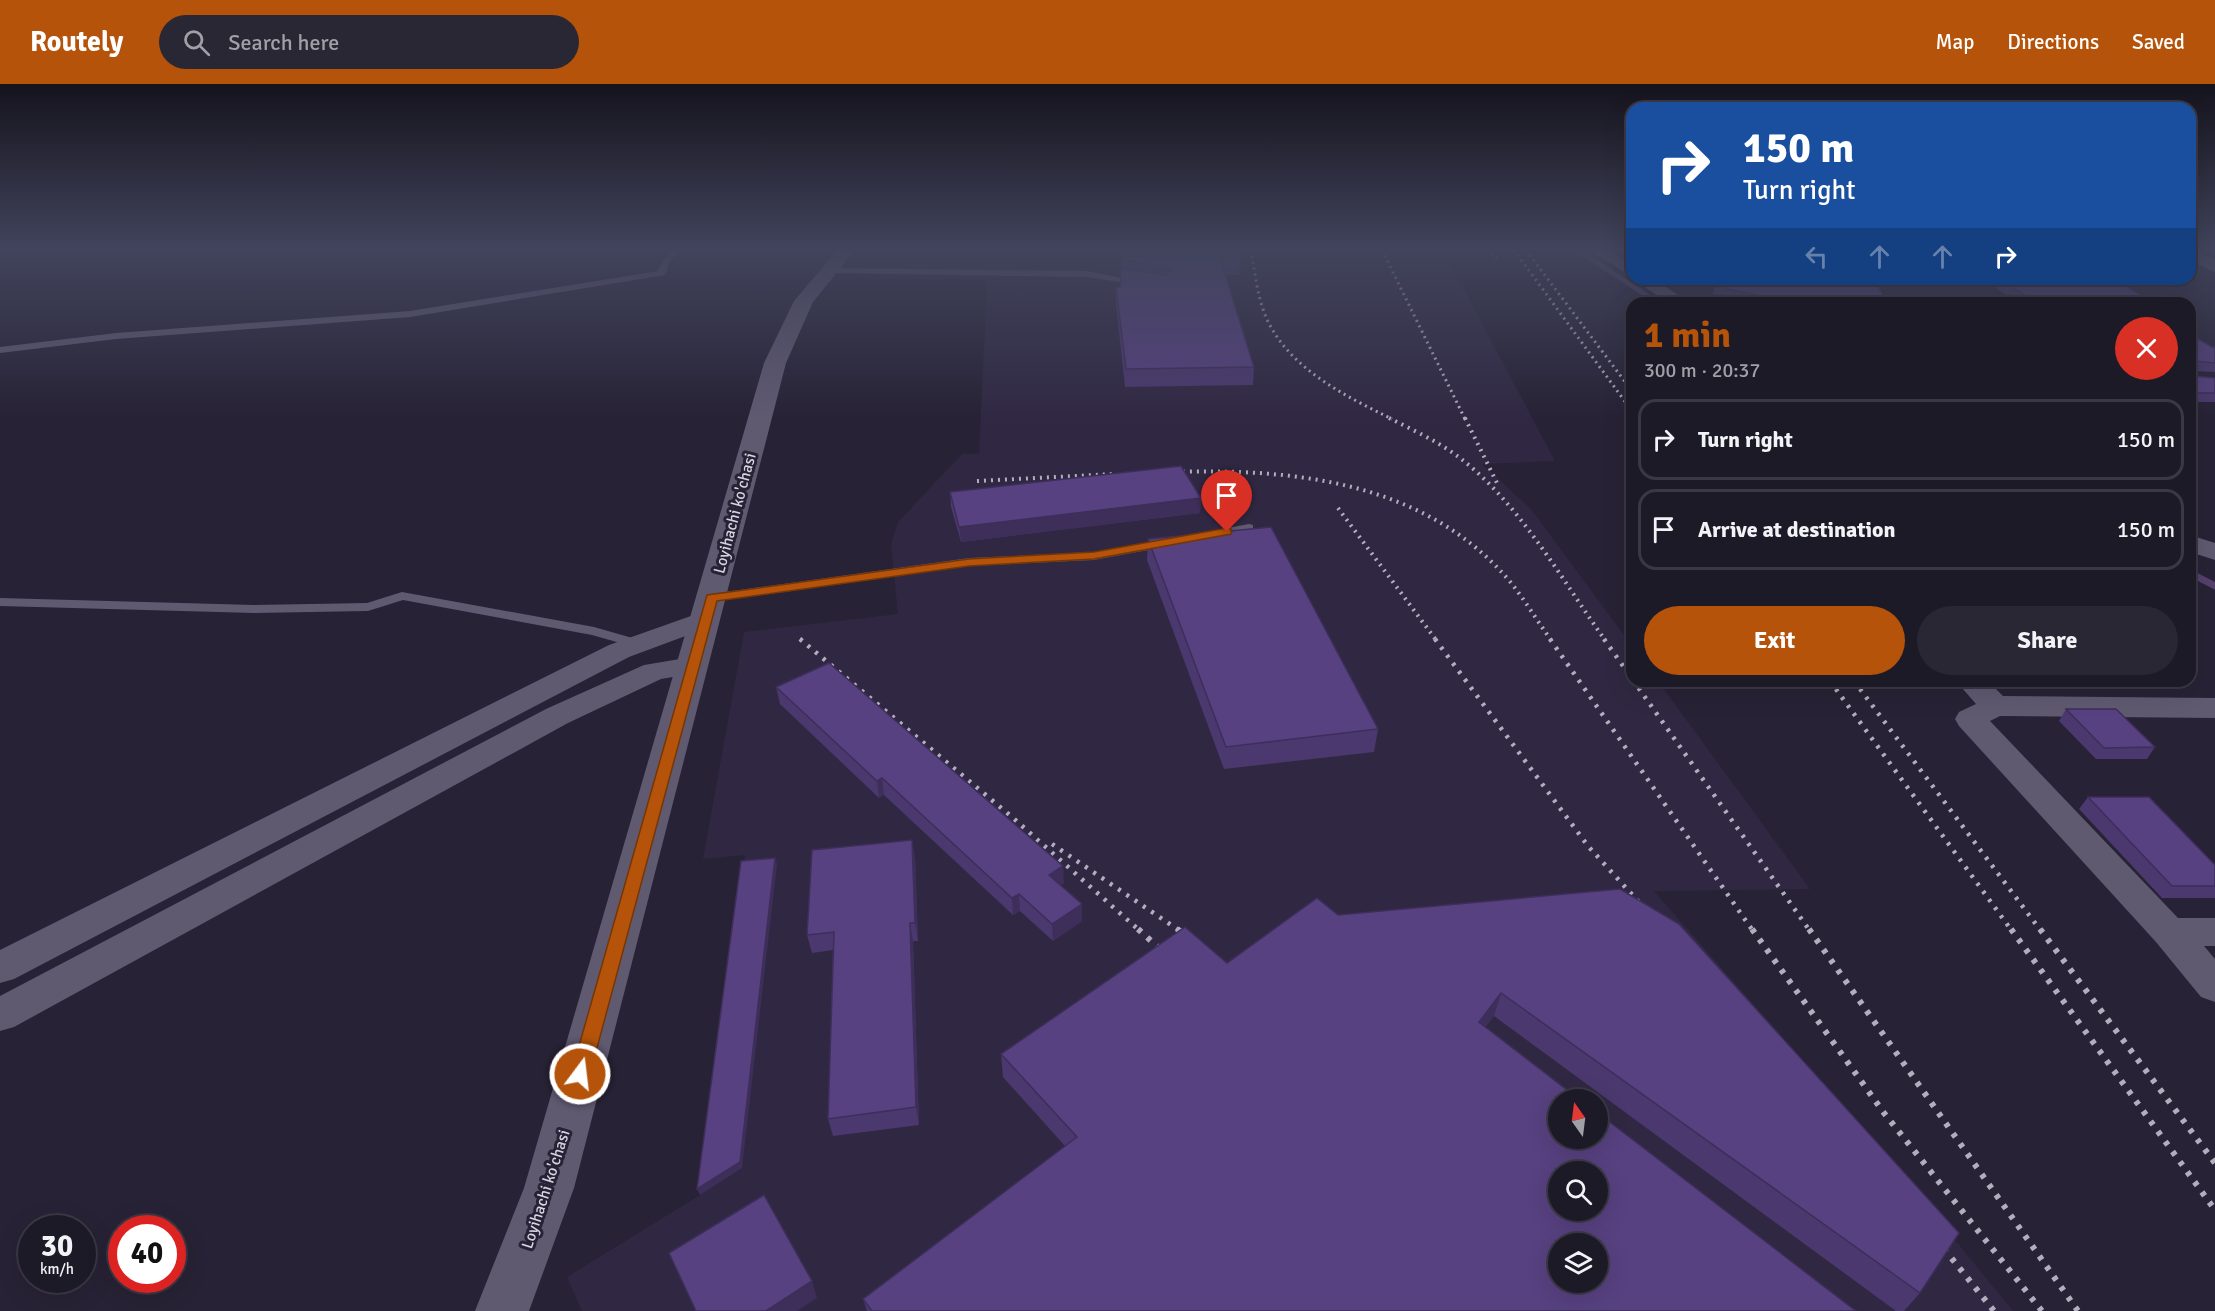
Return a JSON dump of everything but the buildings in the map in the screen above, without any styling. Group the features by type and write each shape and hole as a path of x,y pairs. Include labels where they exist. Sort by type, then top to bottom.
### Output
{"street":[{"name":"Loyihachi ko'chasi","path":"502,1311 549,1188 775,363 801,307"},
{"path":"2196,545 2215,552"},
{"path":"0,968 708,608"},
{"path":"0,1015 557,716 654,671 692,666"},
{"path":"1977,687 1995,706"},
{"path":"2215,708 1995,706 1970,719 2169,932 2215,986"},
{"path":"2169,932 2215,932"}],"lane":[{"path":"0,350 116,336 410,314 451,307"},
{"path":"708,608 969,562 1094,556 1250,528"},
{"path":"0,602 254,609 368,607 402,596 594,631 638,644"}],"shaded area":[{"path":"986,307 1473,307 1555,461 1482,464 1531,509 1626,638 1626,687 1662,687 1810,889 1654,891 1883,1152 2013,1311 582,1311 567,1277 700,1195 745,855 703,859 744,632 898,614 891,545 898,522 962,454 979,454"}],"waterway":[{"path":"2196,576 2215,586"}],"railway":[{"path":"1263,307 1276,335 1303,366 1337,390 1392,419"},
{"path":"1410,307 1465,419"},
{"path":"1556,307 1626,403"},
{"path":"1569,307 1626,383"},
{"path":"1389,418 1426,436 1460,458 1502,497 1539,544 1605,640"},
{"path":"1465,418 1499,487"},
{"path":"1169,472 1263,473 1310,479 1355,488 1399,502 1440,522 1478,549 1512,584 1551,640"},
{"path":"977,481 1115,474"},
{"path":"1338,508 1436,640"},
{"path":"802,640 800,639 1012,817 1140,931"},
{"path":"1435,639 1588,846 1646,910"},
{"path":"1550,639 1753,931"},
{"path":"1604,639 1626,670"},
{"path":"1638,687 1810,931"},
{"path":"1834,687 2012,931"},
{"path":"1858,687 2041,931"},
{"path":"1052,844 1180,931"},
{"path":"1138,929 1170,958"},
{"path":"1177,929 1193,940"},
{"path":"1752,929 1884,1113 2042,1311"},
{"path":"1809,929 2078,1311"},
{"path":"2011,929 2215,1210"},
{"path":"2040,929 2215,1163"},
{"path":"1936,1239 1994,1311"}],"route":[{"path":"580,1074 711,598 969,562 1094,556 1227,532"}]}
